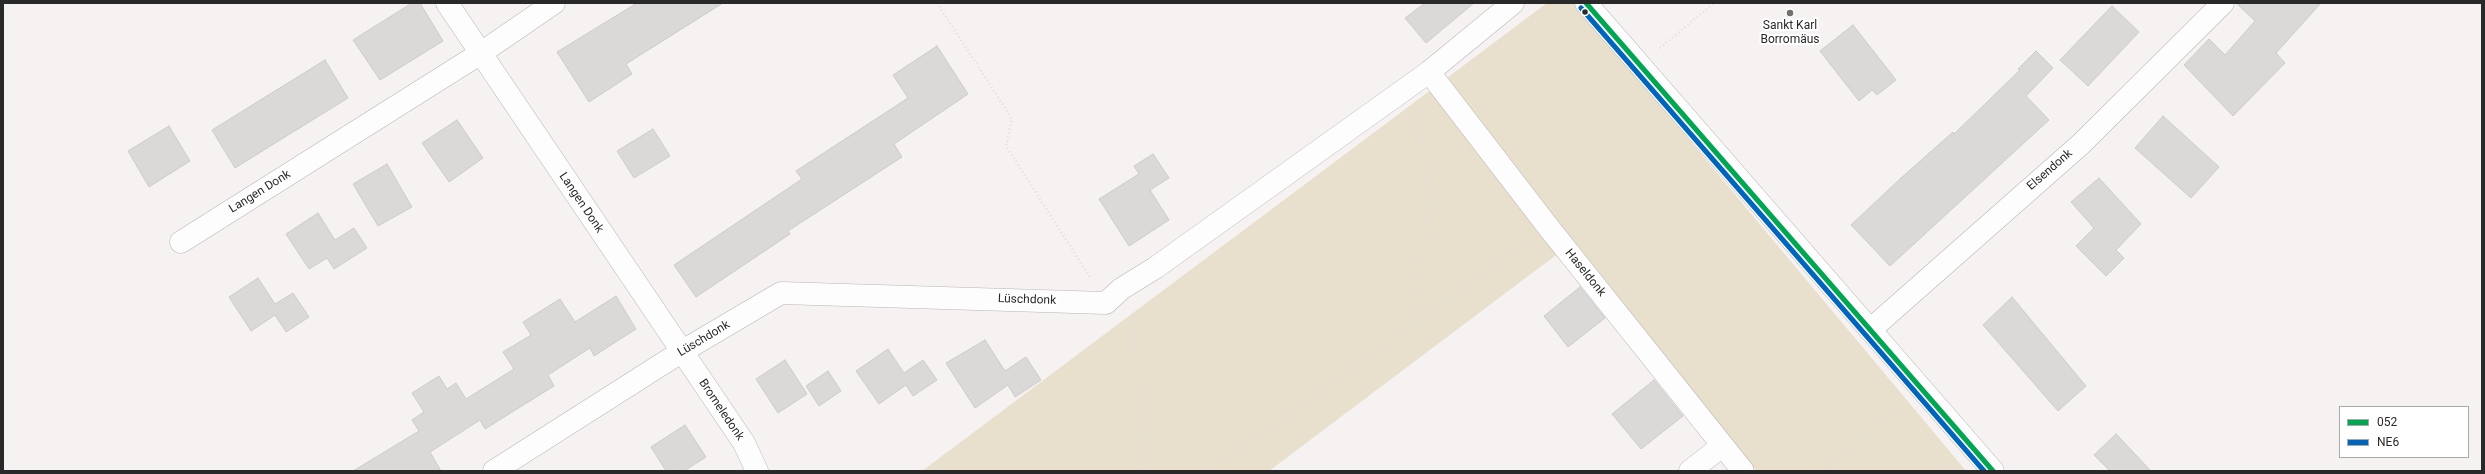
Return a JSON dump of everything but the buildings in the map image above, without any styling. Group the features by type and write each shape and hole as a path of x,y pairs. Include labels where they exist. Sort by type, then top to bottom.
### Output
{"street":[{"name":"Langen Donk","path":"448,3 681,352"},
{"name":"Langen Donk","path":"181,242 481,53 554,3"},
{"path":"1106,303 1121,289 1155,268 1422,77 1513,3"},
{"path":"1586,3 1641,64 1993,471"},
{"name":"Elsendonk","path":"1870,330 2081,144 2223,3"},
{"name":"Haseldonk","path":"1422,77 1549,228 1743,471"},
{"name":"Lüschdonk","path":"494,471 681,352 781,293 1106,303"},
{"name":"Bromeledonk","path":"681,352 744,443 757,471"},
{"path":"1690,471 1722,446"}],"path":[{"path":"937,3 1012,119 1006,146 1106,303"},
{"path":"1641,64 1714,3"},
{"path":"1413,326 1430,201 1422,77"},
{"path":"1209,471 1549,228"},
{"path":"1135,347 1142,471"},
{"path":"1824,471 1920,388"}],"shaded area":[{"path":"1547,3 1575,3 1966,471 1757,471 1572,243 1269,471 922,471"}],"transit line":[{"name":"052","path":"1586,3 1993,471"},
{"name":"NE6","path":"1581,8 1984,471"}],"place":[{"name":"Sankt Karl Borromäus","path":"1790,13"}]}
